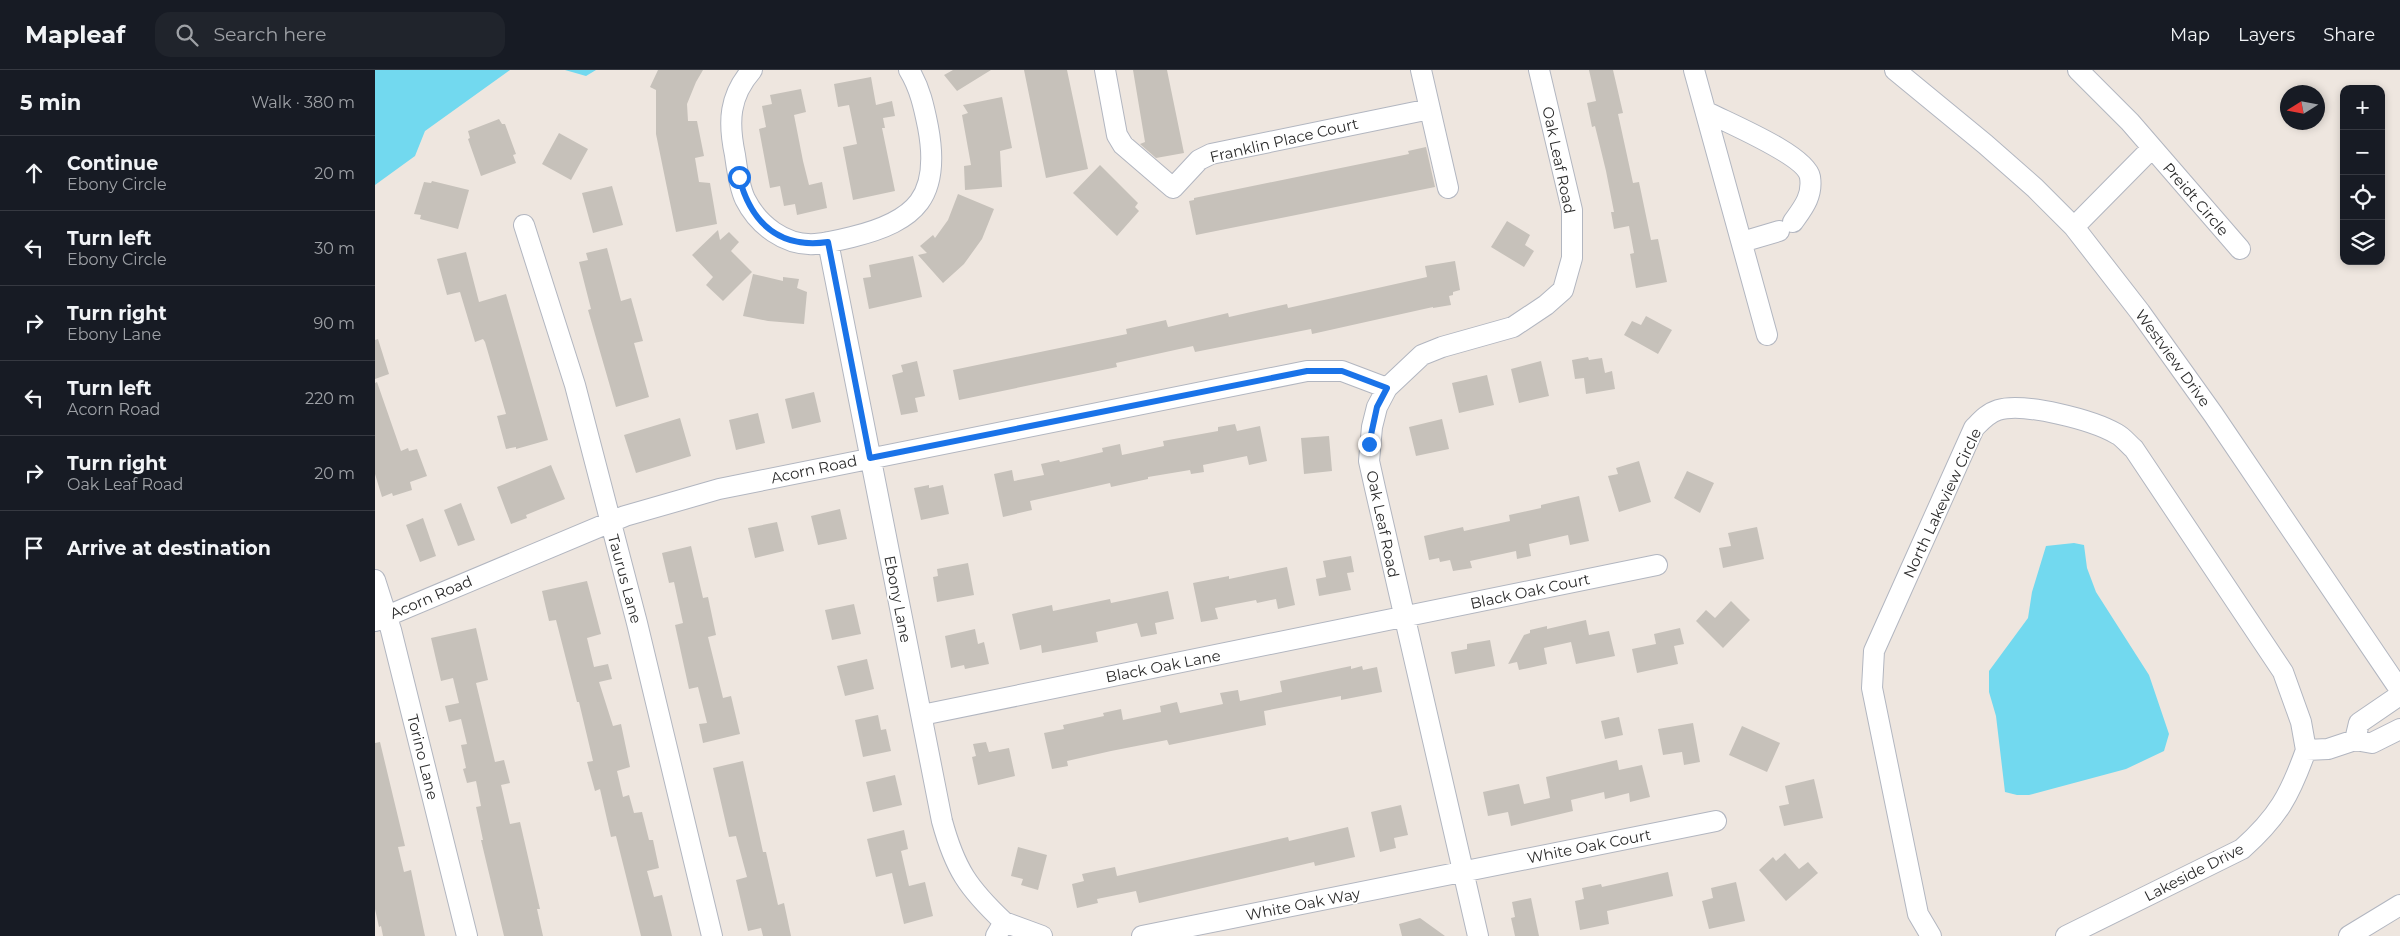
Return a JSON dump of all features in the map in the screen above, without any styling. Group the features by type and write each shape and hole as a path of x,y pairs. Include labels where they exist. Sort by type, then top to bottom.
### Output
{"street":[{"path":"752,70 740,85 730,119 731,138 745,198 755,215 767,228 783,238 801,244 828,242 879,230 895,224 909,214 920,202 933,169 932,156 925,113 917,84 909,70"},
{"name":"Franklin Place Court","path":"1105,70 1117,135 1123,145 1173,188 1199,160 1211,154 1430,109"},
{"path":"1421,70 1448,188"},
{"name":"Oak Leaf Road","path":"1477,936 1369,462 1372,426 1377,407 1387,388 1422,355 1442,347 1513,327 1546,306 1563,290 1572,258 1572,210 1539,70"},
{"path":"1694,70 1767,335"},
{"name":"Westview Drive","path":"1895,70 1985,144 2035,188 2074,227 2140,312 2213,414 2400,690"},
{"name":"Preidt Circle","path":"2078,70 2130,122 2240,249"},
{"path":"1707,112 1779,147 1799,161 1810,176 1808,201 1786,227 1742,242"},
{"name":"Preidt Circle","path":"2074,227 2152,148"},
{"name":"Taurus Lane","path":"524,226 575,385 637,623 712,936"},
{"name":"Ebony Lane","path":"828,242 942,821 950,849 963,875 1000,929"},
{"name":"Acorn Road","path":"381,619 611,522 719,489 1307,371 1342,371 1387,388"},
{"name":"North Lakeview Circle","path":"1931,936 1919,914 1872,688 1874,651 1974,428 1984,418 1997,410 2012,407 2028,408 2093,423 2118,434 2133,449 2283,672 2301,722 2306,750"},
{"name":"Black Oak Court","path":"1404,618 1657,565"},
{"name":"Torino Lane","path":"375,580 381,619 467,936"},
{"name":"Black Oak Lane","path":"922,715 1404,618"},
{"path":"2355,740 2359,723 2400,694"},
{"path":"2306,750 2328,749 2355,740 2372,743 2400,729"},
{"name":"Lakeside Drive","path":"2066,936 2242,849 2262,831 2278,812 2292,790 2306,750"},
{"name":"White Oak Court","path":"1463,872 1716,821"},
{"name":"White Oak Way","path":"1142,936 1208,930 1463,872"},
{"path":"2349,936 2400,905"},
{"path":"1000,929 1042,936"}],"water":[{"path":"375,70 510,70 425,131 415,156 375,185"},
{"path":"565,70 596,70 586,76"},
{"path":"2074,543 2084,545 2087,568 2096,592 2149,675 2169,734 2164,751 2126,769 2029,795 2005,792 1996,716 1989,692 1989,671 2028,618 2032,592 2046,546"}],"building":[{"path":"658,70 703,70 687,104 688,121 697,121 704,156 695,158 699,182 710,183 717,224 676,232 656,134 656,90 650,87"},
{"path":"953,70 991,70 957,91 944,75"},
{"path":"1024,70 1067,70 1088,169 1046,178"},
{"path":"1133,70 1167,70 1184,153 1156,158 1140,144 1145,142"},
{"path":"1589,70 1613,70 1623,113 1618,114 1633,183 1639,182 1651,240 1658,239 1667,282 1636,288 1630,254 1634,253 1629,226 1614,229 1611,212 1614,212 1606,171 1595,126 1592,127 1587,103 1596,101"},
{"path":"871,77 876,105 892,101 895,116 883,118 885,128 882,128 895,191 853,200 843,147 857,144 849,105 838,107 834,84"},
{"path":"801,89 806,112 794,115 803,161 809,185 822,182 827,208 797,215 795,204 784,206 780,186 770,188 759,129 766,127 762,106 772,104 770,95"},
{"path":"1002,97 1012,148 1000,151 1002,187 965,190 964,166 971,165 962,115 968,113 963,105"},
{"path":"499,119 502,124 505,124 516,154 513,155 516,163 481,176 468,139 470,138 468,131"},
{"path":"559,133 588,149 571,180 542,164"},
{"path":"1426,147 1435,187 1196,235 1189,201 1194,200 1194,198 1409,154 1408,151"},
{"path":"1100,165 1138,203 1135,207 1139,211 1117,236 1073,193"},
{"path":"432,181 469,190 458,229 420,219 421,215 414,214 424,182 431,183"},
{"path":"612,186 623,225 593,233 582,193"},
{"path":"958,194 994,209 982,239 964,264 943,283 918,255 927,253 920,246 933,235 935,238 948,220"},
{"path":"1507,221 1530,235 1525,245 1534,251 1524,267 1491,247"},
{"path":"718,230 720,240 729,232 739,242 731,251 752,272 723,301 706,285 713,277 692,255"},
{"path":"607,248 621,301 631,298 643,341 634,343 649,397 616,407 588,310 591,309 579,262 588,260 586,253"},
{"path":"466,252 479,302 506,294 548,440 516,449 516,447 506,449 497,416 506,414 485,342 483,339 475,342 460,292 447,295 437,259"},
{"path":"913,256 922,297 869,309 863,278 871,277 869,265"},
{"path":"1455,261 1460,290 1453,292 1453,295 1449,296 1451,305 1433,307 1312,334 1311,329 1195,352 1193,346 1116,363 1117,367 959,400 953,370 1127,334 1126,329 1166,320 1168,327 1228,313 1229,317 1287,304 1288,308 1427,277 1425,266"},
{"path":"753,274 783,281 783,277 799,279 797,288 807,292 804,324 768,321 743,316"},
{"path":"1646,316 1672,330 1658,354 1624,335 1632,321 1641,325"},
{"path":"378,339 389,374 375,379 375,340"},
{"path":"1588,357 1589,360 1602,358 1605,373 1612,371 1615,389 1586,394 1584,378 1575,379 1572,360"},
{"path":"917,361 925,396 915,398 918,412 901,415 892,375 903,372 901,365"},
{"path":"1541,361 1549,396 1519,403 1511,369"},
{"path":"1487,375 1494,405 1459,413 1452,383"},
{"path":"377,382 401,451 408,448 409,451 417,449 427,476 410,482 412,490 393,496 392,493 382,497 375,474 375,383"},
{"path":"814,392 821,422 792,429 785,399"},
{"path":"758,413 765,443 736,450 729,420"},
{"path":"680,418 691,456 636,473 624,435"},
{"path":"1442,419 1449,449 1416,456 1409,427"},
{"path":"1235,424 1237,431 1260,426 1267,461 1249,465 1247,456 1203,465 1204,472 1191,474 1190,470 1148,477 1148,479 1111,487 1110,483 1030,501 1032,510 1003,517 994,474 1012,470 1014,481 1044,475 1041,464 1059,460 1060,462 1103,452 1102,448 1120,444 1122,455 1164,446 1163,441 1218,431 1218,427"},
{"path":"1329,436 1332,471 1304,474 1301,438"},
{"path":"1639,461 1651,502 1619,512 1608,476 1618,474 1616,468"},
{"path":"551,465 565,499 526,515 527,518 511,524 497,487"},
{"path":"1687,471 1714,483 1700,513 1674,498"},
{"path":"929,485 929,488 943,485 949,514 921,520 914,488"},
{"path":"1579,496 1589,541 1570,545 1568,535 1529,544 1531,556 1517,559 1516,551 1470,561 1472,568 1453,571 1450,560 1440,562 1439,558 1429,560 1424,536 1463,527 1464,531 1510,521 1509,515 1541,508 1541,505"},
{"path":"461,503 475,540 458,546 444,510"},
{"path":"840,509 847,539 818,545 811,516"},
{"path":"423,518 436,556 420,562 406,525"},
{"path":"777,522 784,551 755,558 748,528"},
{"path":"1757,527 1764,559 1723,568 1719,548 1731,546 1728,533"},
{"path":"691,546 703,598 708,597 716,635 708,637 723,698 731,696 740,734 703,743 699,724 707,723 698,687 689,689 675,625 683,623 674,582 669,583 662,553"},
{"path":"1351,556 1354,572 1347,573 1351,590 1319,596 1316,579 1326,577 1323,561"},
{"path":"968,563 974,595 937,602 933,577 938,576 937,569"},
{"path":"1287,567 1295,605 1278,609 1276,599 1257,603 1256,600 1215,608 1218,619 1201,622 1193,583 1229,576 1229,579"},
{"path":"587,581 601,634 587,638 594,667 608,664 612,679 599,682 613,726 621,724 630,767 617,771 623,797 629,795 634,813 642,812 649,840 653,840 659,868 647,871 654,897 662,895 672,936 641,936 616,836 611,837 600,789 595,791 587,762 593,761 556,620 549,621 542,591"},
{"path":"1168,591 1174,619 1155,623 1157,634 1141,637 1137,623 1096,632 1098,642 1042,653 1041,645 1020,650 1012,614 1052,605 1053,611 1110,599 1111,603"},
{"path":"1731,601 1750,620 1723,648 1696,621 1706,610 1715,618"},
{"path":"854,604 861,634 832,640 825,610"},
{"path":"1586,620 1589,635 1609,631 1615,656 1576,664 1571,642 1544,648 1547,664 1519,670 1517,662 1508,664 1524,635 1530,633 1530,630 1547,626 1547,629"},
{"path":"476,628 488,680 476,683 495,762 504,760 510,783 501,785 510,824 520,822 540,909 537,909 543,936 504,936 481,840 483,840 476,807 481,806 476,781 467,783 463,769 466,768 461,745 467,744 461,719 449,722 445,706 459,703 453,678 441,681 431,638"},
{"path":"1680,628 1684,644 1674,646 1678,664 1637,673 1632,649 1656,644 1654,634"},
{"path":"975,629 978,644 984,642 989,664 965,669 964,665 951,668 945,636"},
{"path":"1490,640 1495,666 1455,674 1451,652 1467,649 1467,644"},
{"path":"867,659 874,689 845,696 837,666"},
{"path":"1351,666 1351,669 1362,666 1363,670 1377,667 1382,692 1341,700 1341,696 1264,711 1266,725 1169,745 1167,740 1111,751 1067,761 1068,766 1052,769 1044,733 1064,729 1063,725 1104,716 1103,713 1121,709 1123,720 1161,712 1160,706 1177,702 1180,713 1223,704 1220,693 1238,690 1240,701 1282,692 1280,681"},
{"path":"878,715 881,730 886,729 891,751 863,757 855,720"},
{"path":"1619,717 1623,735 1605,739 1601,721"},
{"path":"1693,723 1700,762 1684,765 1682,752 1663,755 1658,729"},
{"path":"1742,726 1780,743 1767,772 1729,755"},
{"path":"380,742 405,846 398,847 404,872 411,870 425,936 383,936 381,926 379,927 375,909 375,743"},
{"path":"986,742 989,752 1009,748 1015,776 978,785 972,757 976,756 973,744"},
{"path":"1617,760 1619,770 1642,765 1650,797 1630,802 1629,793 1605,799 1604,792 1571,800 1573,811 1511,826 1508,812 1488,816 1483,792 1519,784 1524,804 1550,798 1546,777"},
{"path":"743,761 763,852 766,852 778,905 784,903 791,936 763,936 761,928 748,931 736,880 747,877 736,836 729,837 713,768"},
{"path":"895,775 902,805 873,812 866,782"},
{"path":"1814,779 1823,818 1784,826 1779,806 1789,804 1785,786"},
{"path":"1401,805 1408,835 1394,838 1396,848 1380,852 1371,812"},
{"path":"1348,827 1355,857 1315,866 1314,862 1139,903 1136,891 1097,899 1098,903 1077,908 1072,884 1084,881 1082,874 1115,867 1117,876 1288,837 1289,841"},
{"path":"904,830 908,849 901,851 909,886 925,882 933,916 904,924 892,873 876,877 867,839"},
{"path":"1018,847 1047,855 1038,890 1021,885 1023,879 1011,876"},
{"path":"1785,853 1799,869 1808,862 1818,873 1786,901 1759,870 1773,857 1776,861"},
{"path":"1668,872 1673,896 1607,911 1609,924 1580,930 1575,901 1584,899 1582,888 1601,884 1602,887"},
{"path":"1736,882 1745,921 1709,929 1702,901 1713,898 1711,888"},
{"path":"1531,898 1539,936 1515,936 1511,918 1515,917 1512,902"},
{"path":"1420,918 1445,936 1402,936 1399,924"}],"route":[{"path":"739,177 745,198 755,215 767,228 783,238 801,244 828,242 870,458 1307,371 1326,370 1342,371 1387,388 1377,407 1369,444"}]}
